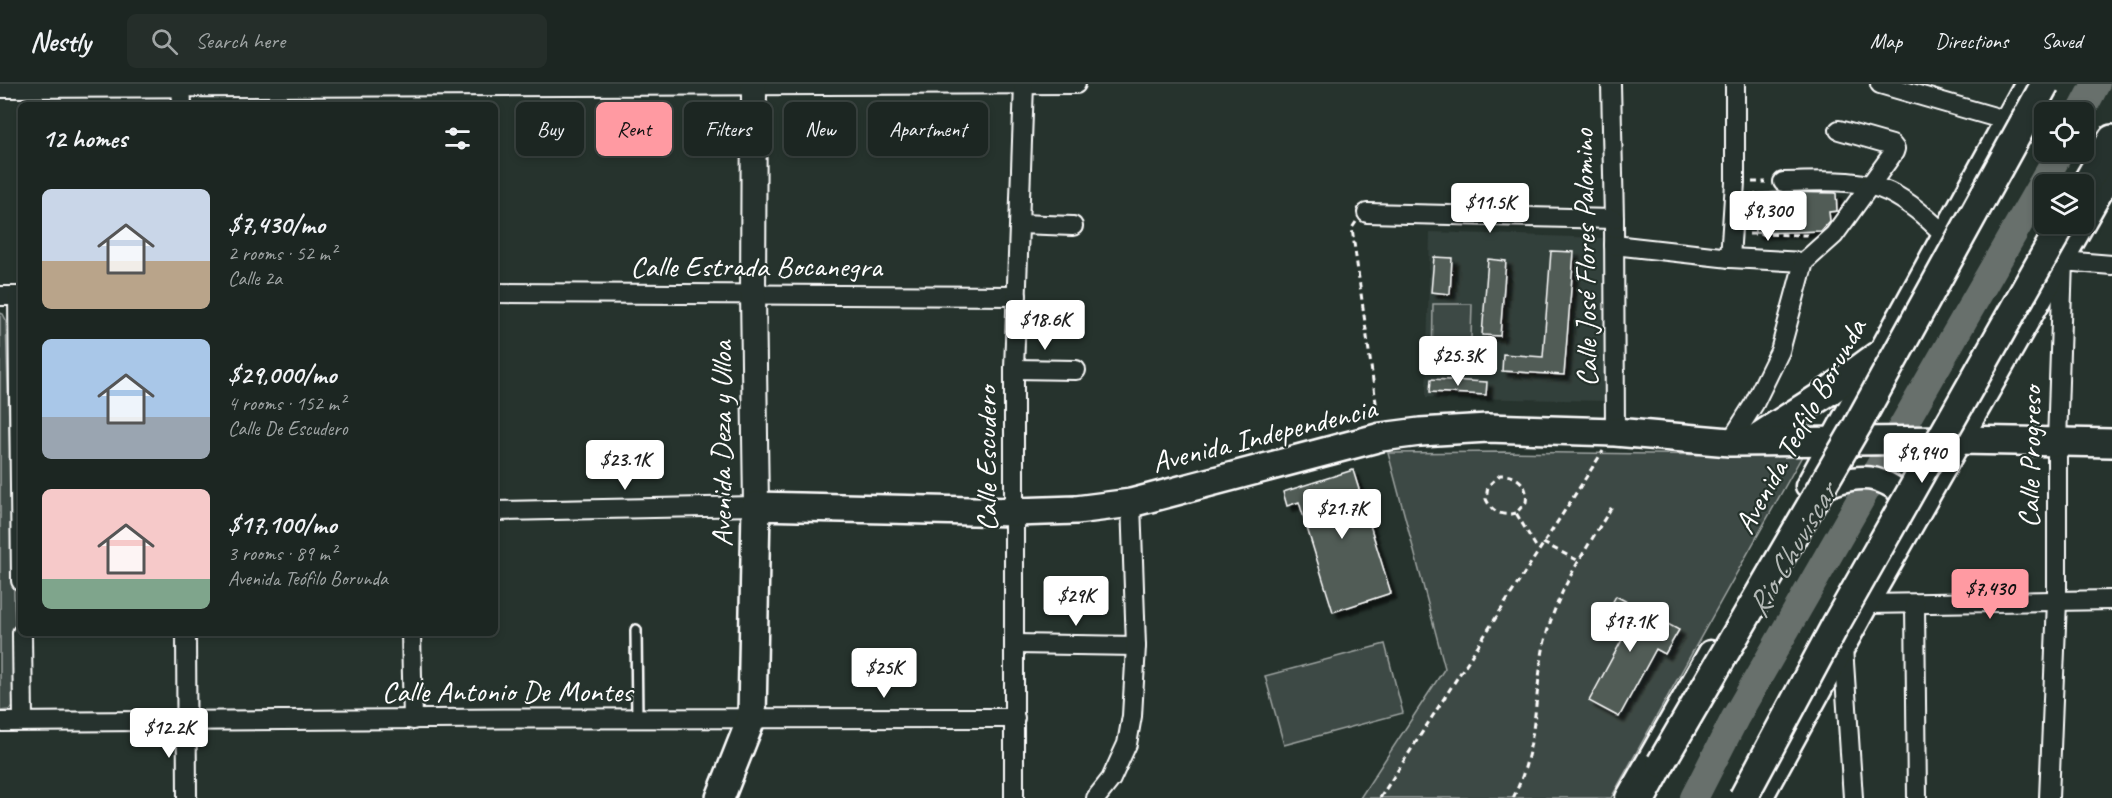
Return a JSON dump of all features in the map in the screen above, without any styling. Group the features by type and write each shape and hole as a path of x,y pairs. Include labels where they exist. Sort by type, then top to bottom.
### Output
{"main road":[{"name":"Avenida Deza y Ulloa","path":"720,798 753,717 756,506 753,294 754,84"},
{"path":"1642,798 1857,426 2045,84"},
{"path":"2092,174 2112,139"},
{"path":"1743,798 1836,624 2056,234"},
{"path":"1741,441 1828,392 1877,356"},
{"name":"Avenida Independencia","path":"756,506 1015,512 1076,510 1131,502 1381,437 1488,428 1615,432 1741,441 1960,440 2112,443"}],"street":[{"name":"Calle Escudero","path":"1014,798 1014,369 1024,84"},
{"path":"0,88 181,85 1076,84"},
{"name":"Calle José Flores Palomino","path":"1611,84 1615,432"},
{"path":"1730,258 1735,182 1735,84"},
{"path":"1880,84 2005,120"},
{"name":"Avenida Teófilo Borunda","path":"1627,798 1668,723 1798,502 2026,84"},
{"path":"181,85 182,102"},
{"path":"1741,441 1754,404 1780,351 1804,262 1834,235 1894,152 1892,145 1839,130"},
{"path":"1761,798 1867,604 2112,173"},
{"path":"1783,182 1835,182 1869,185 1889,192 1907,203 1944,234"},
{"path":"1367,213 1614,219"},
{"path":"1020,224 1073,226"},
{"path":"1614,245 1730,258 1804,262"},
{"path":"2063,261 2112,265"},
{"name":"Calle Progreso","path":"2049,798 2057,601 2056,442 2063,261"},
{"name":"Calle Estrada Bocanegra","path":"498,293 1017,296"},
{"path":"0,296 18,296"},
{"path":"1014,369 1076,370"},
{"path":"1798,502 1846,478 1875,479 1893,485 1920,513"},
{"path":"1096,798 1111,779 1126,744 1132,716 1136,646 1131,502"},
{"path":"498,511 756,506"},
{"path":"1867,604 2112,600"},
{"path":"1915,604 1917,798"},
{"path":"22,636 23,722"},
{"path":"186,636 187,798"},
{"path":"411,636 413,720"},
{"path":"1015,644 1136,646"},
{"path":"1843,647 1853,798"},
{"name":"Calle Antonio De Montes","path":"0,722 1015,717"}],"lane":[{"path":"636,630 637,719"}],"path":[{"path":"1735,182 1783,182"},
{"path":"1367,213 1359,217 1353,228 1381,437"},
{"path":"1732,234 1834,235"},
{"path":"1380,798 1615,432"},
{"path":"1500,475 1516,478 1523,483 1526,489 1526,502 1516,513 1507,515 1499,513 1493,510 1486,499 1488,486 1500,475"},
{"path":"1513,798 1534,734 1543,649 1559,597 1613,505"},
{"path":"1516,513 1538,550"},
{"path":"1543,543 1579,561"}],"shaded area":[{"path":"1430,232 1603,238 1606,401 1426,397"},
{"path":"1433,304 1472,304 1470,371 1432,370"},
{"path":"0,313 6,320 17,698 16,706 0,711"},
{"path":"1504,452 1802,456 1611,798 1360,798 1445,668 1388,453"},
{"path":"1385,644 1403,713 1284,745 1265,676"}],"building":[{"path":"1836,193 1837,211 1829,212 1830,221 1821,231 1755,233 1752,194"},
{"path":"1551,251 1574,252 1564,375 1502,371 1503,354 1543,357"},
{"path":"1434,257 1452,258 1450,294 1431,292"},
{"path":"1488,259 1506,261 1500,336 1482,335"},
{"path":"1431,379 1487,382 1486,395 1430,392"},
{"path":"1353,470 1391,593 1333,612 1299,502 1287,506 1283,492"},
{"path":"1616,596 1679,630 1665,654 1656,649 1619,717 1589,701 1624,636 1601,624"}],"waterway":[{"name":"Rio Chuviscar","path":"2086,102 2096,84"},
{"name":"Rio Chuviscar","path":"1694,798 1735,718 2054,162"}]}
